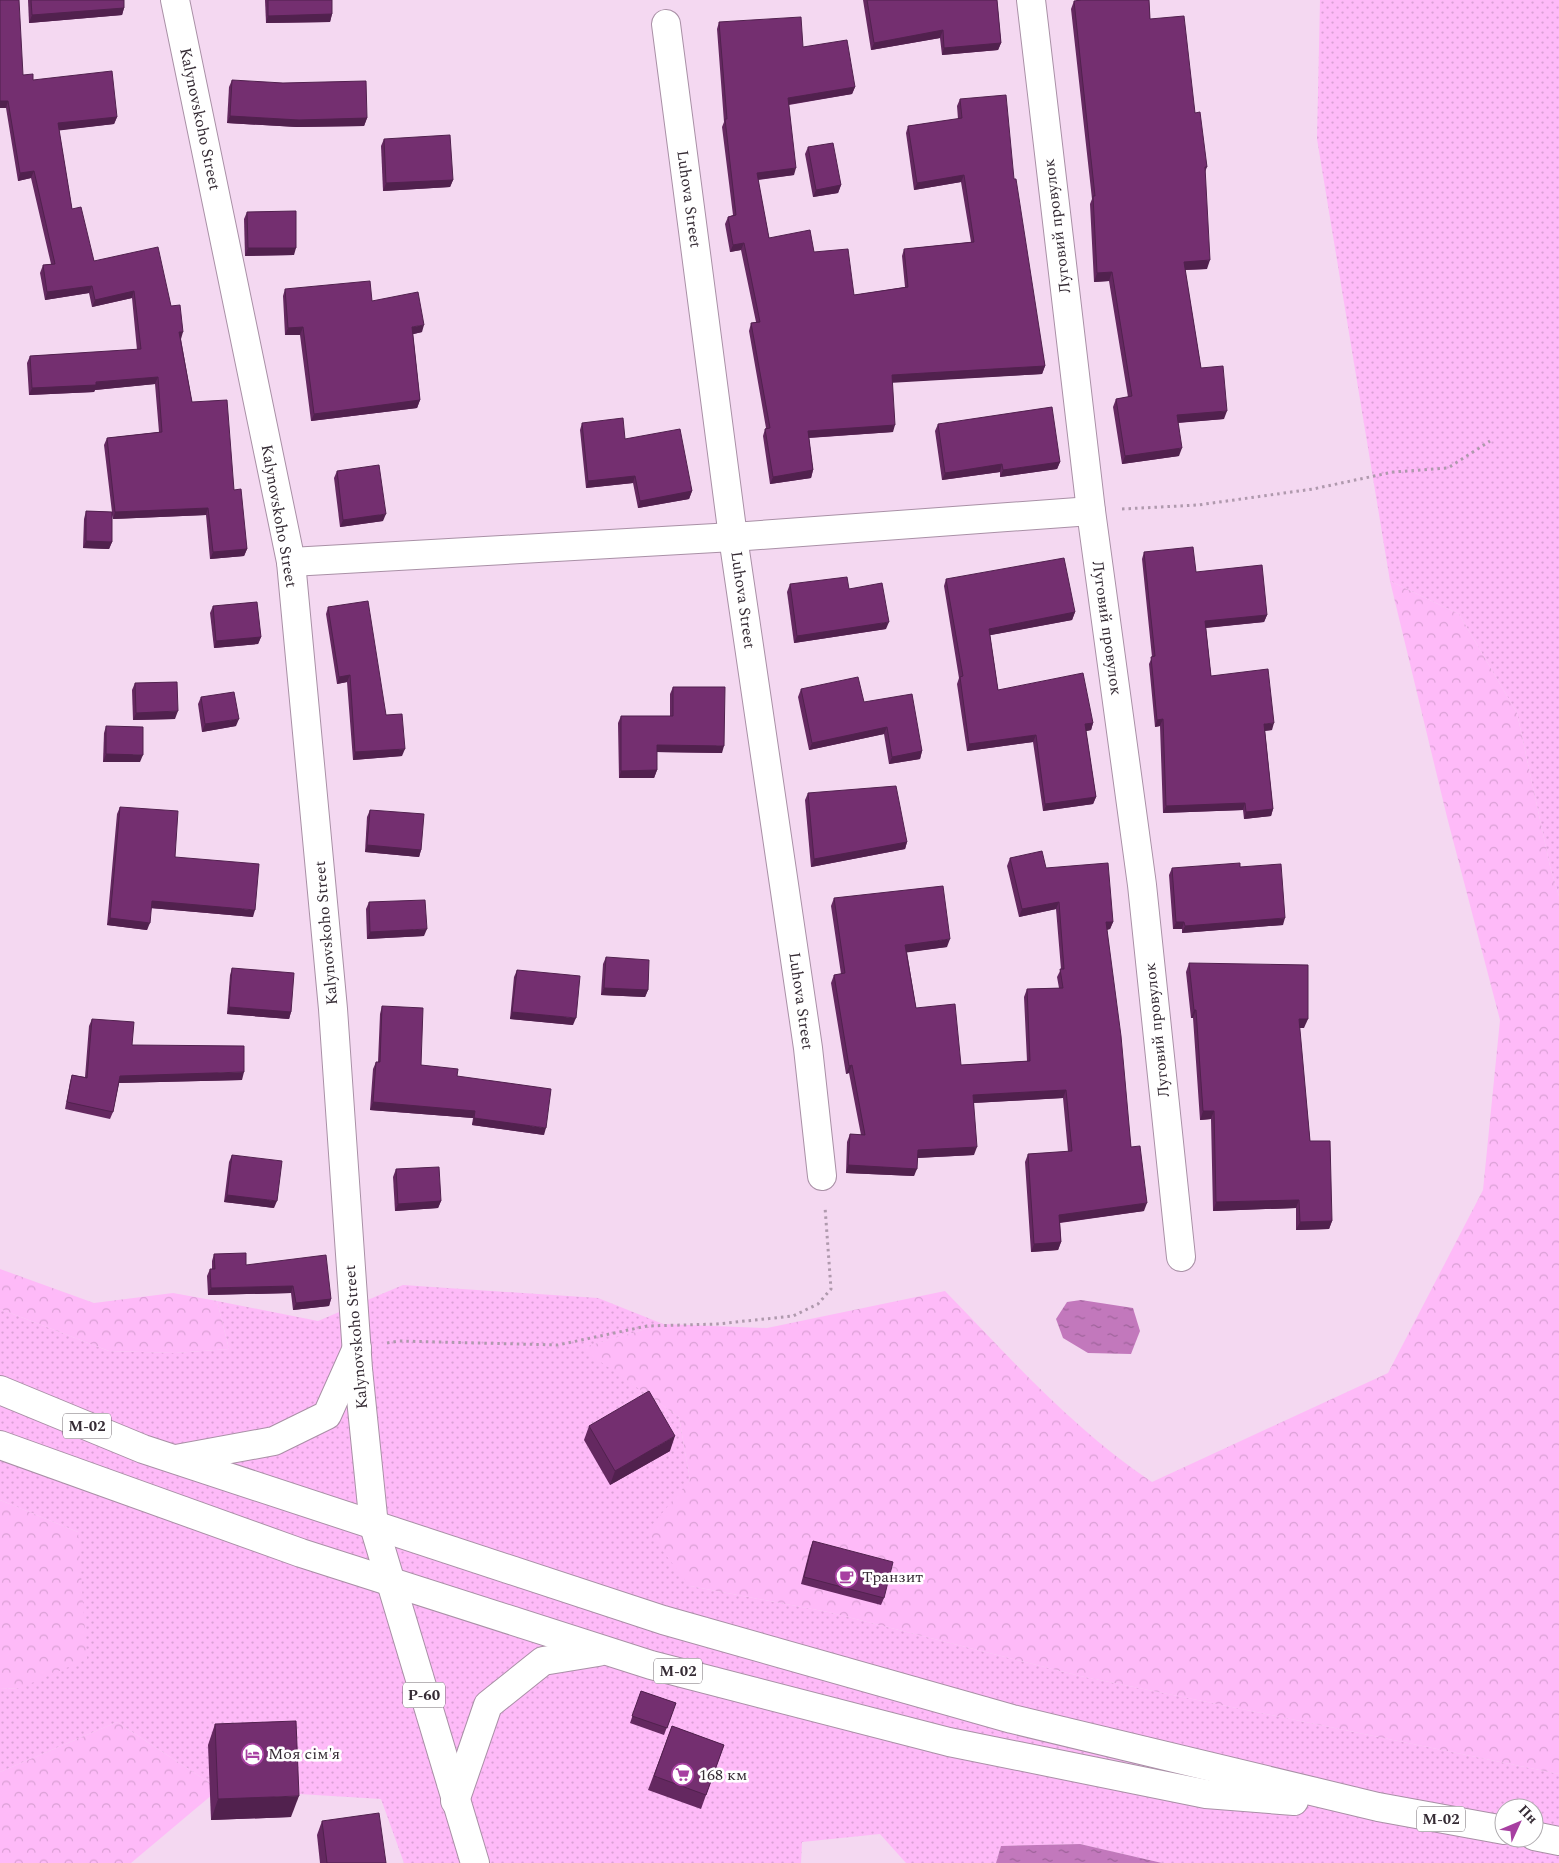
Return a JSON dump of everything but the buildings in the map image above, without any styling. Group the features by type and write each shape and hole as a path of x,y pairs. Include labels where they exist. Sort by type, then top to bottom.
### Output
{"main road":[{"name":"Kalynovskoho Street","path":"175,0 291,562 333,1009 356,1348 374,1526 475,1863"},
{"name":"Луговий провулок","path":"1031,0 1091,511 1142,885 1181,1256"},
{"name":"Luhova Street","path":"666,24 733,537 806,1038 822,1176"},
{"path":"291,562 733,537 1091,511"},
{"path":"175,1459 274,1441 327,1415 356,1348"},
{"name":"М-02","path":"0,1390 143,1449 663,1620 1012,1719 1378,1807 1494,1828"},
{"name":"М-02","path":"0,1445 301,1553 604,1651 949,1742 1206,1794 1378,1807"},
{"path":"456,1801 488,1705 543,1661 604,1651"},
{"path":"1544,1838 1559,1841"}],"path":[{"path":"1091,511 1198,505 1313,489 1393,472 1448,468 1490,441"},
{"path":"356,1348 399,1341 558,1345 647,1326 717,1324 793,1316 818,1304 831,1289 822,1176"}],"green space":[{"path":"1320,0 1559,0 1559,896 1550,866 1517,713 1459,614 1390,581 1317,139"},
{"path":"1390,581 1459,614 1517,713 1550,866 1559,896 1559,1774 1080,1676 828,1612 690,1586 647,1531 690,1480 679,1417 581,1348 663,1324 767,1328 945,1291 1018,1367 1069,1416 1123,1462 1152,1482 1388,1373 1483,1190 1500,1020 1447,817"},
{"path":"0,1269 94,1303 173,1293 217,1301 229,1349 175,1353 109,1351 0,1309"},
{"path":"403,1285 598,1298 663,1324 582,1348 679,1417 690,1480 672,1504 690,1586 828,1612 1080,1676 1559,1774 1559,1863 1162,1863 1080,1844 1001,1846 996,1863 906,1863 880,1834 802,1842 801,1863 404,1863 381,1799 219,1789 117,1722 0,1772 0,1689 20,1688 78,1532 0,1500 0,1309 109,1351 175,1353 229,1349 217,1301 318,1321"},
{"path":"0,1500 78,1532 87,1659 20,1688 0,1689"},
{"path":"117,1722 219,1789 131,1863 0,1863 0,1772"}],"water":[{"path":"1081,1300 1133,1308 1140,1331 1131,1354 1088,1353 1063,1338 1056,1319 1067,1302"},
{"path":"1080,1844 1162,1863 996,1863 1001,1846"}],"place":[{"name":"Транзит","path":"846,1577"},
{"name":"Моя сім'я","path":"252,1754"},
{"name":"168 км","path":"683,1775"}]}
